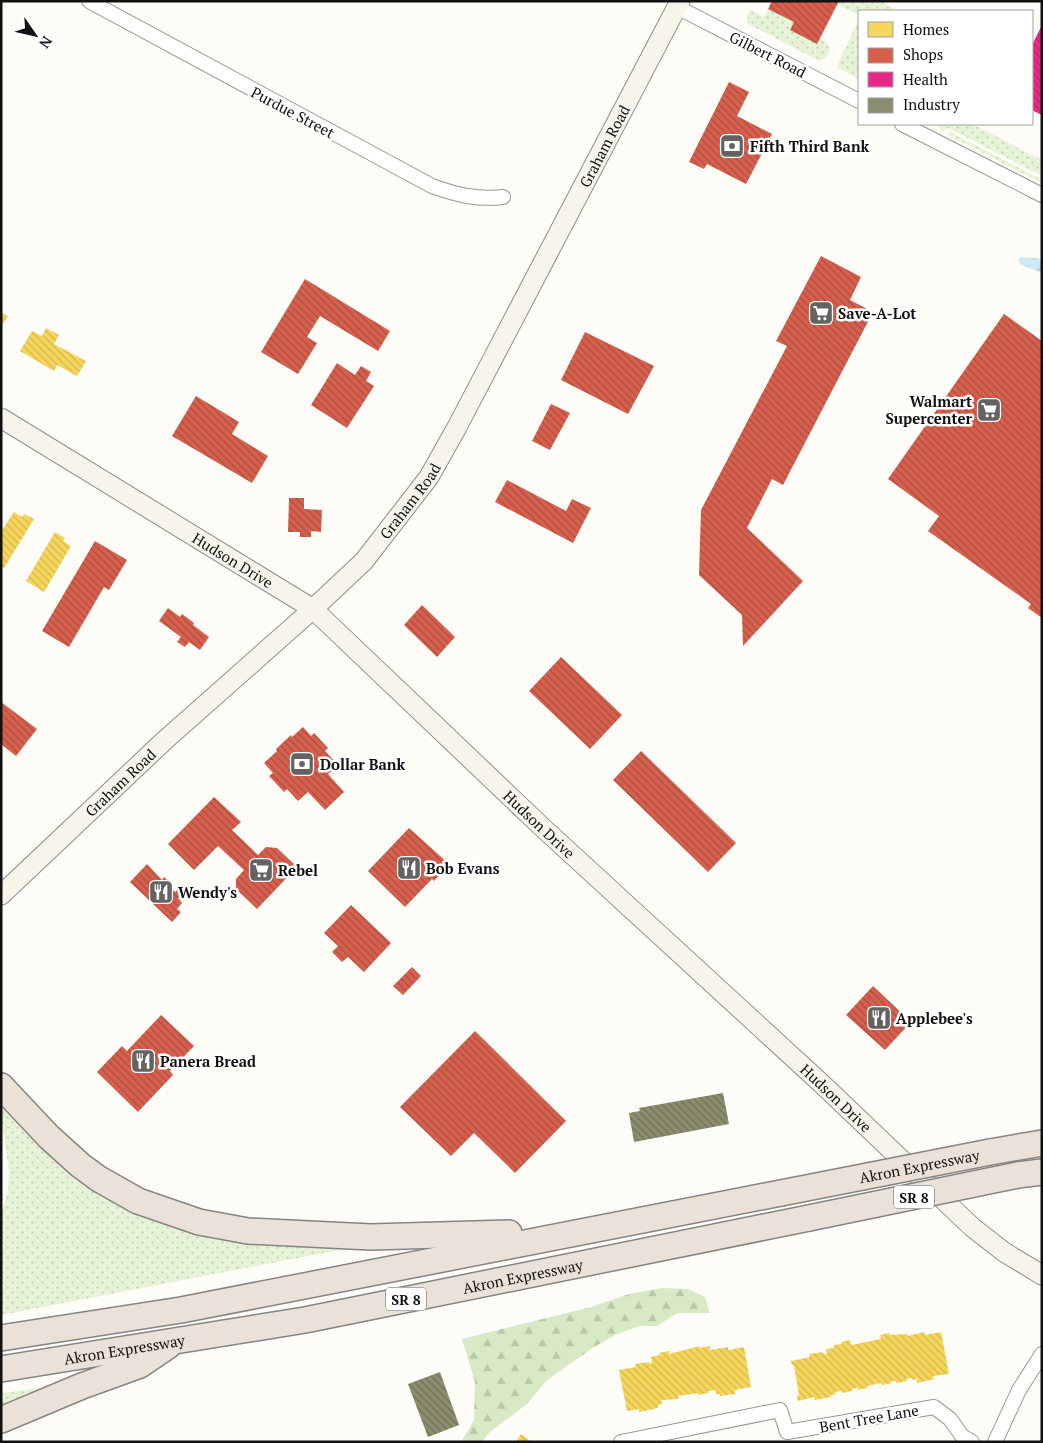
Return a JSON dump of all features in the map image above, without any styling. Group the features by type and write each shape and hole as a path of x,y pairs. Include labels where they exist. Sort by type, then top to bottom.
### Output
{"highway":[{"path":"1,1086 49,1137 80,1165 99,1179 138,1201 199,1222 248,1230 371,1237 591,1230"},
{"name":"Akron Expressway","path":"1,1338 181,1310 1042,1143"},
{"name":"Akron Expressway","path":"1,1369 315,1318 1030,1174"},
{"path":"1,1420 82,1386 140,1365 174,1342"}],"street":[{"name":"Purdue Street","path":"89,1 432,186 458,196 488,199 503,197"},
{"name":"Gilbert Road","path":"678,4 858,100"},
{"name":"Graham Road","path":"1,895 164,741 313,610 364,560 429,477 544,263 678,4"},
{"path":"904,125 1042,195"},
{"name":"Hudson Drive","path":"1,418 313,610 542,826 822,1084 972,1227 1004,1252 1042,1276"},
{"path":"994,1442 1019,1390 1042,1354"},
{"name":"Bent Tree Lane","path":"621,1442 780,1410 786,1432 934,1407 950,1419 962,1436 972,1442"}],"green space":[{"path":"839,1 880,1 896,10 858,10 858,14 837,4"},
{"path":"768,9 794,22 790,30 817,44 820,39 827,43 830,50 826,58 819,61 747,23 750,10 764,17"},
{"path":"858,21 858,78 838,68 838,64"},
{"path":"936,125 974,125 1042,160 1042,176 948,128 943,131"},
{"path":"950,132 1042,180 1042,183 948,135"},
{"path":"1,1098 96,1191 345,1246 345,1249 1,1315 1,1214 8,1192 9,1171 1,1118"},
{"path":"662,1288 688,1289 705,1297 710,1313 677,1313 657,1326 640,1326 617,1334 594,1347 547,1380 527,1404 490,1432 482,1442 461,1442 474,1420 475,1382 462,1339 591,1307 629,1294"},
{"path":"41,1388 41,1391 1,1409 1,1393"}],"water":[{"path":"1021,257 1042,259 1042,273 1020,264 1018,260"}],"building: Homes":[{"path":"1,312 8,316 1,327"},
{"path":"46,328 59,335 54,344 86,361 77,376 57,365 54,371 20,351 32,331 42,336"},
{"path":"14,512 22,517 24,514 34,519 4,568 1,566 1,532"},
{"path":"55,532 65,538 63,541 71,546 44,592 26,581"},
{"path":"925,1332 925,1335 941,1332 949,1374 933,1376 934,1379 917,1383 917,1379 913,1380 912,1378 896,1383 896,1381 891,1381 892,1383 882,1385 881,1383 858,1390 857,1388 852,1389 852,1391 843,1393 842,1391 835,1392 836,1394 831,1395 831,1397 815,1400 814,1397 798,1401 797,1396 799,1395 794,1365 792,1365 791,1361 810,1357 809,1354 823,1352 823,1354 827,1354 826,1349 834,1348 834,1345 850,1340 851,1345 881,1339 880,1335 889,1333 890,1335 907,1334 907,1336"},
{"path":"700,1346 700,1348 710,1346 710,1350 728,1347 728,1350 744,1347 751,1387 735,1390 735,1394 720,1396 720,1394 716,1394 716,1390 698,1395 698,1393 678,1396 678,1399 661,1400 662,1404 658,1405 658,1408 639,1412 639,1409 627,1411 619,1370 636,1367 635,1364 649,1362 652,1364 651,1357 660,1355 659,1353 669,1351 669,1354"},
{"path":"521,1434 532,1442 516,1442"}],"building: Shops":[{"path":"772,1 839,1 817,44 790,30 794,22 768,9"},
{"path":"1033,58 1042,63 1042,115 1033,110"},
{"path":"729,82 749,92 737,116 772,134 746,184 707,164 704,169 689,162"},
{"path":"821,256 861,277 850,300 873,312 783,485 772,479 747,528 803,581 743,646 742,615 699,575 701,510 787,346 776,341"},
{"path":"305,279 390,331 378,351 320,316 307,337 317,343 298,374 261,352"},
{"name":"Walmart Supercenter","path":"1004,314 1042,341 1042,618 1028,608 1031,604 928,531 939,516 888,479"},
{"path":"585,332 654,366 628,414 561,380"},
{"path":"337,363 355,375 361,366 371,372 366,381 374,386 347,428 311,405"},
{"path":"196,396 239,422 232,434 268,456 252,483 172,436"},
{"path":"551,404 570,413 550,450 532,441"},
{"path":"507,480 566,511 572,499 591,508 573,543 495,502"},
{"path":"289,498 304,498 304,509 322,510 321,532 311,531 311,537 300,537 300,532 288,532"},
{"path":"95,541 127,560 109,590 104,587 69,647 42,631"},
{"path":"422,605 455,637 437,657 404,625"},
{"path":"168,608 180,617 182,614 209,637 200,650 189,642 185,647 177,642 181,637 159,621"},
{"path":"561,657 622,715 590,749 529,691"},
{"path":"1,702 37,729 16,756 1,744"},
{"path":"303,727 311,736 314,733 328,748 325,751 338,765 328,774 344,792 325,810 308,792 298,801 287,789 284,792 269,776 273,773 264,763 291,735 292,737"},
{"path":"641,751 736,843 708,872 613,780"},
{"path":"214,797 241,822 232,830 258,855 266,847 277,848 297,867 257,909 236,889 236,879 244,870 218,846 194,870 168,844"},
{"name":"Bob Evans","path":"409,828 449,864 434,881 432,879 405,907 368,871"},
{"name":"Wendy's","path":"147,864 162,880 164,877 171,884 169,886 175,892 178,889 183,893 178,898 182,903 177,909 181,912 172,922 130,882"},
{"path":"351,905 391,943 364,972 348,957 342,962 332,952 338,946 324,933"},
{"path":"412,967 421,976 403,995 393,986"},
{"name":"Applebee's","path":"873,986 911,1022 885,1050 846,1015"},
{"name":"Panera Bread","path":"161,1015 194,1046 170,1071 173,1075 138,1112 97,1072 122,1046 127,1051"},
{"path":"475,1031 566,1121 515,1173 474,1133 451,1156 400,1107"}],"building: Health":[{"path":"1042,25 1042,115 1033,110 1033,43"}],"building: Industry":[{"path":"723,1093 729,1124 634,1142 629,1113 640,1111 639,1108"},
{"path":"440,1372 459,1425 428,1437 408,1384"}],"place":[{"name":"Fifth Third Bank","path":"732,146"},
{"name":"Save-A-Lot","path":"821,313"},
{"name":"Walmart Supercenter","path":"989,410"},
{"name":"Dollar Bank","path":"302,764"},
{"name":"Bob Evans","path":"409,868"},
{"name":"Rebel","path":"261,870"},
{"name":"Wendy's","path":"161,892"},
{"name":"Applebee's","path":"879,1018"},
{"name":"Panera Bread","path":"143,1061"}]}
